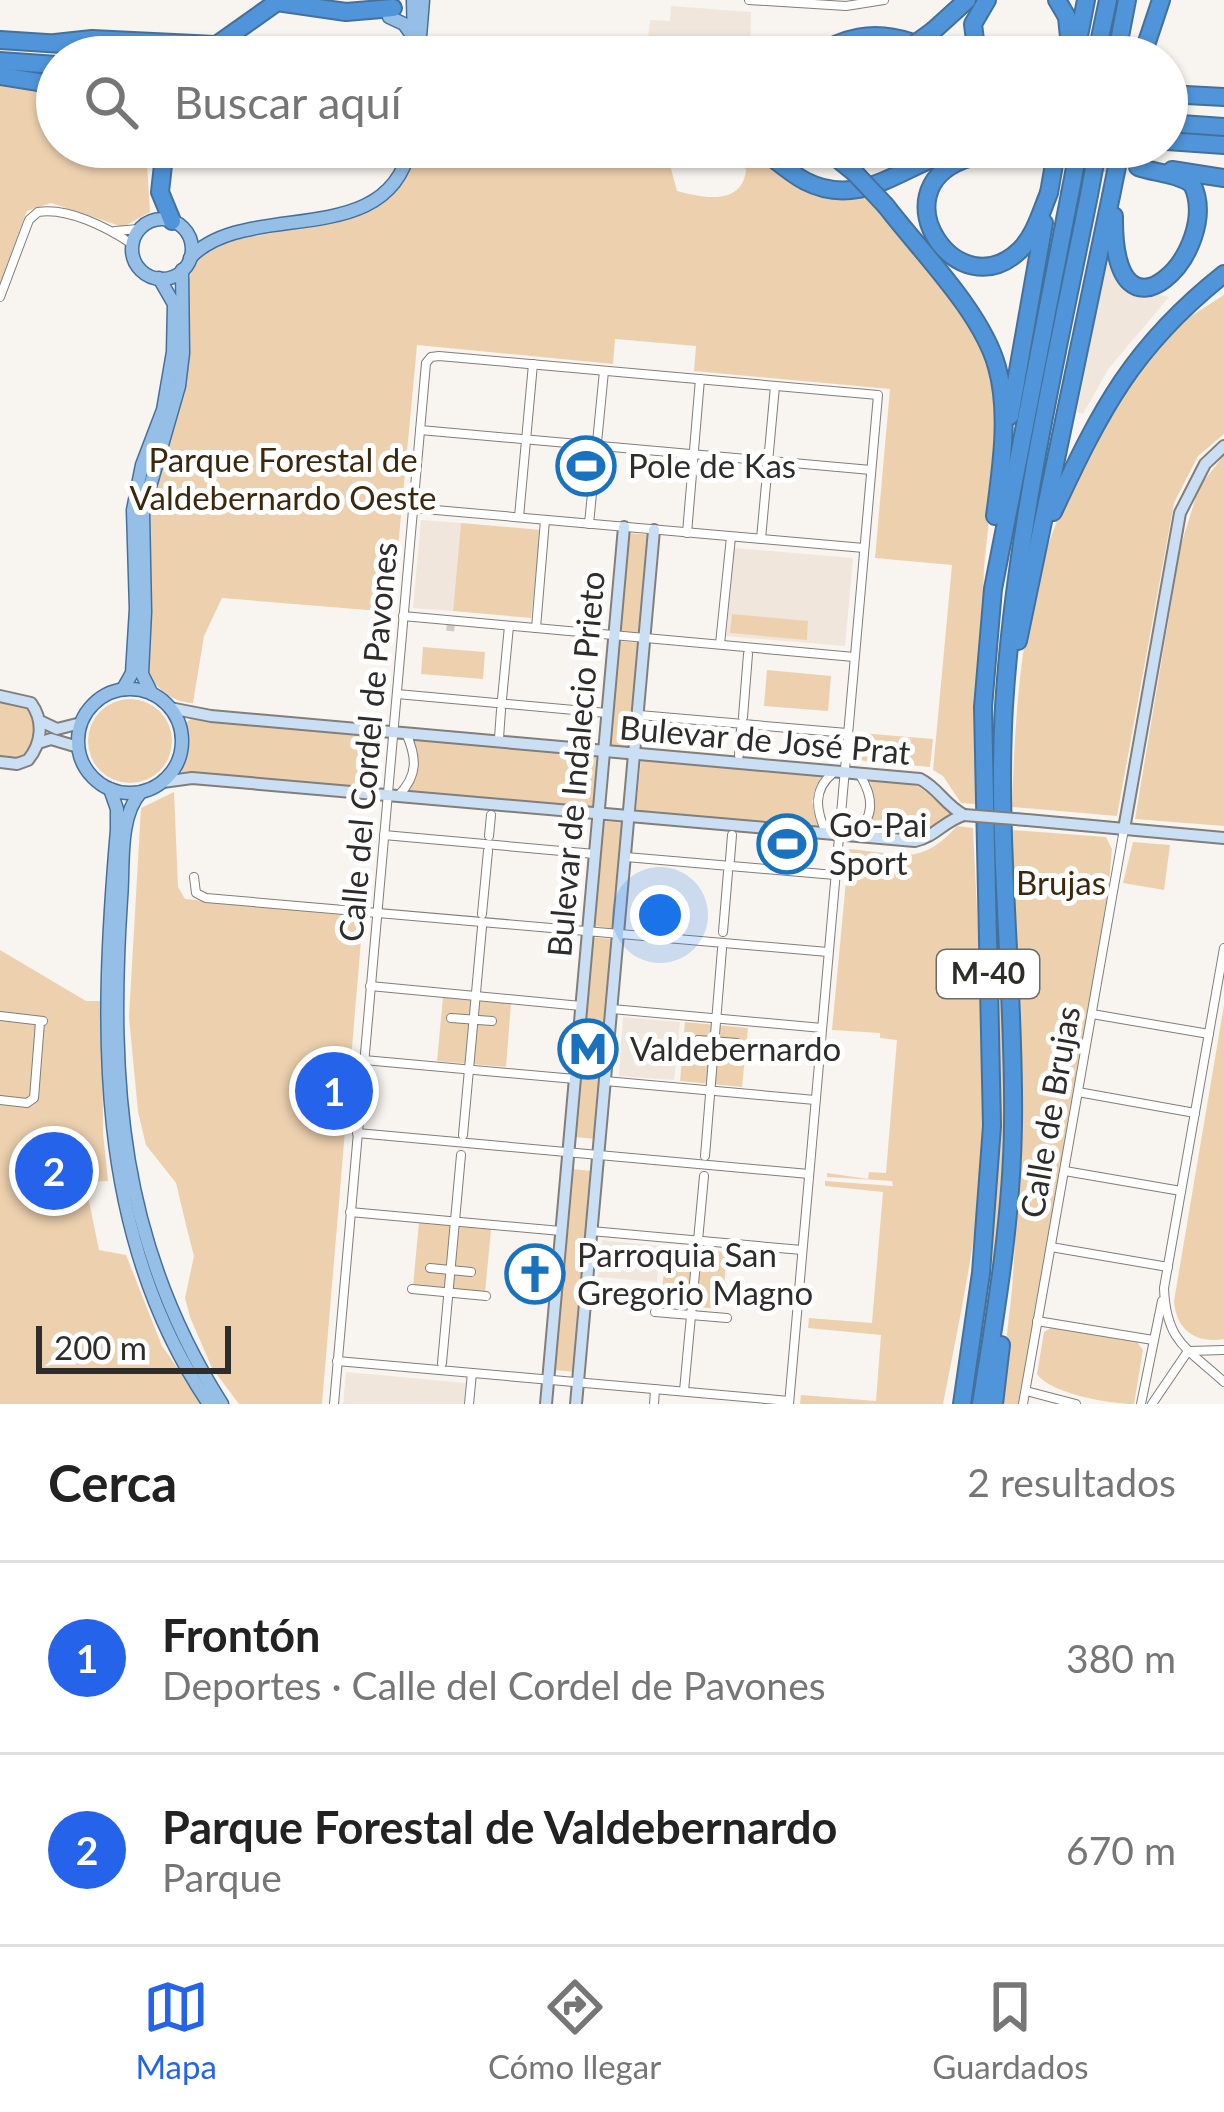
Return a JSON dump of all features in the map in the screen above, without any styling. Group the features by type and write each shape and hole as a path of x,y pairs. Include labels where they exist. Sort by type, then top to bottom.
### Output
{"highway":[{"path":"927,36 967,0"},
{"path":"974,36 973,25 987,0"},
{"path":"1057,0 1067,17 1070,36"},
{"path":"1078,36 1086,0"},
{"path":"1100,36 1108,0"},
{"path":"1120,36 1127,0"},
{"path":"1145,36 1151,0"},
{"path":"1148,36 1161,0"},
{"path":"236,36 277,2 346,12 409,6"},
{"path":"277,36 270,22 279,8 292,6 350,18 409,6"},
{"path":"0,40 36,42"},
{"path":"0,61 36,64"},
{"path":"0,74 36,79"},
{"path":"1188,94 1224,94"},
{"path":"1188,125 1224,128"},
{"path":"1188,143 1224,146"},
{"path":"153,168 163,225"},
{"path":"163,168 163,225"},
{"path":"786,168 798,177 843,191 871,188 915,168"},
{"path":"850,168 886,206 974,320 996,363 1003,414 997,506"},
{"path":"951,168 933,184 928,223 940,246 971,264 995,264 1023,247 1049,193"},
{"path":"993,589 990,561 997,506 1051,168"},
{"name":"M-40","path":"981,1404 1006,1229 1013,1123 1012,1002 1002,835 1004,706 1019,555 1079,194 1079,168"},
{"name":"M-40","path":"962,1404 976,1313 992,1126 983,707 993,589 1079,194 1090,168"},
{"path":"1004,706 1117,168"},
{"path":"1139,168 1193,184 1216,209"},
{"path":"1147,168 1224,178"},
{"path":"1111,196 1117,250 1139,280 1158,287 1179,286 1220,266"},
{"path":"1040,540 1099,414 1143,349 1220,266"},
{"path":"1143,349 1224,289"},
{"path":"994,1404 1010,1256 1006,1229"},
{"path":"952,1404 976,1313"}],"main road":[{"path":"409,6 404,24 411,36"},
{"path":"409,6 414,36"},
{"path":"123,689 132,673 136,487 163,410 173,352 174,304 159,278 138,267 132,244 163,225 215,238 354,211 376,198 404,168"},
{"path":"163,225 191,244 179,386 143,511 142,674 152,694 170,708 182,740 177,763 163,782 141,792 128,819 117,958 121,1122 129,1174 157,1278 188,1348 222,1404"},
{"path":"159,278 186,264 215,238"},
{"path":"141,792 110,789 91,776 78,747 81,723 98,700 123,689 152,694"},
{"path":"110,789 117,812 106,1040 119,1177 148,1286 208,1404"}],"street":[{"path":"749,0 846,6 884,0"},
{"path":"0,297 29,220 38,212 63,213 132,244"},
{"path":"114,232 163,225"},
{"name":"Calle del Cordel de Pavones","path":"334,1404 383,835 393,796 393,732 426,363 431,357 533,364"},
{"path":"338,1360 789,1402 835,875 833,835 848,733 878,394 533,364 519,517"},
{"path":"590,524 604,370"},
{"path":"687,533 700,379"},
{"path":"761,539 775,386"},
{"path":"420,430 871,470"},
{"path":"1124,829 1180,513 1205,464 1224,446"},
{"path":"412,508 864,548"},
{"path":"536,628 545,520"},
{"name":"Bulevar de Indalecio Prieto","path":"546,1404 624,527"},
{"name":"Bulevar de Indalecio Prieto","path":"576,1404 654,530"},
{"path":"720,644 731,537"},
{"path":"403,616 854,657"},
{"path":"502,699 508,626"},
{"path":"742,717 748,654"},
{"path":"397,694 608,712"},
{"path":"0,696 31,703 40,721 38,743 28,760 0,762"},
{"name":"Bulevar de José Prat","path":"170,708 197,715 920,779 964,815"},
{"path":"499,737 501,710"},
{"path":"639,715 848,733"},
{"path":"40,721 57,729 81,723"},
{"path":"739,754 741,730"},
{"path":"372,794 363,778 368,742 393,732 415,766 413,777 393,796"},
{"path":"38,743 51,739 78,747"},
{"path":"833,835 817,807 820,790 840,772"},
{"path":"853,836 864,826 871,807 868,788 859,774"},
{"path":"163,782 192,778 915,841 964,815 1222,839"},
{"path":"489,836 491,815"},
{"name":"Calle de Brujas","path":"1023,1404 1124,829"},
{"path":"383,835 595,854"},
{"path":"730,860 732,835"},
{"path":"482,914 488,851"},
{"path":"626,856 835,875"},
{"path":"723,932 728,872"},
{"path":"377,911 206,898 196,893 194,878 206,893 828,952"},
{"path":"463,1135 482,927"},
{"path":"1141,1404 1224,948"},
{"path":"706,1156 722,949"},
{"name":"Calle del Cordel de Pavones","path":"370,986 475,996"},
{"name":"Bulevar de Indalecio Prieto","path":"475,996 581,1006"},
{"path":"612,1009 822,1028"},
{"path":"1091,1014 1209,1034"},
{"path":"0,1016 42,1022 32,1102 0,1100"},
{"path":"451,1018 492,1022"},
{"path":"698,1040 737,1043"},
{"path":"364,1060 575,1079"},
{"path":"605,1082 815,1100"},
{"path":"1078,1092 1195,1113"},
{"path":"357,1133 809,1174"},
{"path":"442,1363 461,1155"},
{"path":"1065,1171 1181,1191"},
{"path":"684,1391 704,1176"},
{"path":"350,1212 561,1231"},
{"path":"592,1231 802,1250"},
{"path":"1051,1247 1168,1267"},
{"path":"430,1268 471,1272"},
{"path":"1165,1288 1166,1317 1175,1340"},
{"path":"412,1289 486,1296"},
{"path":"655,1312 728,1318"},
{"path":"1159,1312 1164,1329 1224,1382"},
{"path":"1037,1322 1153,1340"},
{"path":"1153,1340 1164,1329"},
{"path":"1188,1351 1224,1350"},
{"path":"1152,1404 1188,1351"},
{"path":"1212,1353 1209,1363 1214,1372"},
{"path":"469,1404 472,1373"},
{"path":"654,1404 655,1390"},
{"path":"1026,1391 1076,1404"}],"shaded area":[{"path":"671,6 751,12 750,36 648,36 650,20 670,21"},
{"path":"1107,257 1146,292 1169,297 1109,368 1083,414 1077,412"},
{"path":"421,520 461,523 453,611 413,608"},
{"path":"734,548 853,558 845,646 726,636"},
{"path":"623,1017 680,1022 674,1080 619,1076"},
{"path":"602,1240 660,1246 657,1282 598,1277"},
{"path":"346,1372 466,1383 464,1404 343,1404"}],"green space":[{"path":"0,81 36,85 36,168 147,168 150,212 123,227 51,203 27,211 0,283"},
{"name":"Parque Forestal de Valdebernardo Oeste","path":"400,168 671,168 677,191 720,197 743,182 745,168 776,168 800,183 868,194 968,321 994,375 998,434 984,567 976,804 961,803 943,776 933,770 952,565 875,558 890,389 694,371 696,346 615,339 613,364 417,345 392,612 222,598 204,636 193,703 171,697 155,683 146,671 148,508 185,380 190,325 187,287 195,258 210,245 344,219 372,206"},
{"path":"1224,295 1224,434 1198,456 1174,503 1117,816 1012,807 1018,700 1032,602 1062,509 1144,359 1172,330"},
{"path":"1224,455 1224,826 1135,819 1181,545 1199,487"},
{"path":"461,523 541,530 531,618 453,611"},
{"path":"629,533 650,535 642,633 620,631"},
{"path":"732,614 808,621 807,640 730,633"},
{"path":"619,641 641,643 628,748 609,744"},
{"path":"423,647 485,652 483,679 421,674"},
{"path":"767,670 831,676 828,711 764,706"},
{"path":"0,699 22,702 35,714 32,749 15,760 0,759"},
{"path":"130,699 160,711 172,741 160,771 130,783 100,771 88,741 100,711"},
{"path":"191,719 368,734 356,761 361,787 183,773 184,724"},
{"path":"860,733 933,739 930,767 857,760"},
{"path":"411,737 596,756 595,805 409,791 419,765"},
{"path":"641,759 824,775 812,801 820,827 636,811"},
{"path":"870,780 916,786 951,814 921,836 865,833 875,807"},
{"path":"174,792 178,887 185,899 363,917 322,1404 239,1404 212,1368 185,1298 194,1256 176,1183 146,1145 138,1112 129,1017 141,808"},
{"path":"603,821 624,823 615,929 594,926"},
{"path":"957,826 973,828 983,1126 975,1227 943,1404 800,1404 801,1395 876,1401 881,1335 808,1328 809,1318 872,1323 883,1192 825,1186 825,1181 893,1186 892,1181 827,1177 827,1173 868,1179 869,1172 886,1173 897,1040 880,1038 880,1033 832,1030 849,849 920,853"},
{"path":"990,829 996,829 1007,1039 1003,1197 976,1404 968,1404 986,1281 998,1108"},
{"name":"Brujas","path":"1011,830 1106,837 1112,849 1105,927 1021,1404 999,1404 1022,1128"},
{"path":"1133,842 1170,845 1164,890 1123,883"},
{"path":"592,937 613,939 596,1139 574,1137"},
{"path":"0,950 86,1001 102,1001 108,1181 85,1182 99,1250 126,1255 162,1346 203,1404 0,1404"},
{"path":"443,997 511,1003 506,1067 437,1061"},
{"path":"1224,1005 1224,1339 1214,1340 1189,1333 1174,1301"},
{"path":"685,1022 748,1028 742,1087 680,1081"},
{"path":"572,1169 593,1171 575,1372 554,1370"},
{"path":"419,1222 491,1229 485,1293 413,1286"},
{"path":"666,1247 727,1252 722,1309 661,1304"},
{"path":"1051,1328 1137,1342 1143,1350 1134,1404 1082,1396 1044,1381 1037,1374 1044,1332"}],"tunnel":[{"path":"450,631 451,624"}],"place":[{"name":"Pole de Kas","path":"586,466"},
{"name":"Go-Pai Sport","path":"787,844"},
{"name":"Valdebernardo","path":"588,1049"},
{"name":"Frontón","path":"334,1091"},
{"name":"Parque Forestal de Valdebernardo","path":"54,1171"},
{"name":"Parroquia San Gregorio Magno","path":"535,1274"}]}
